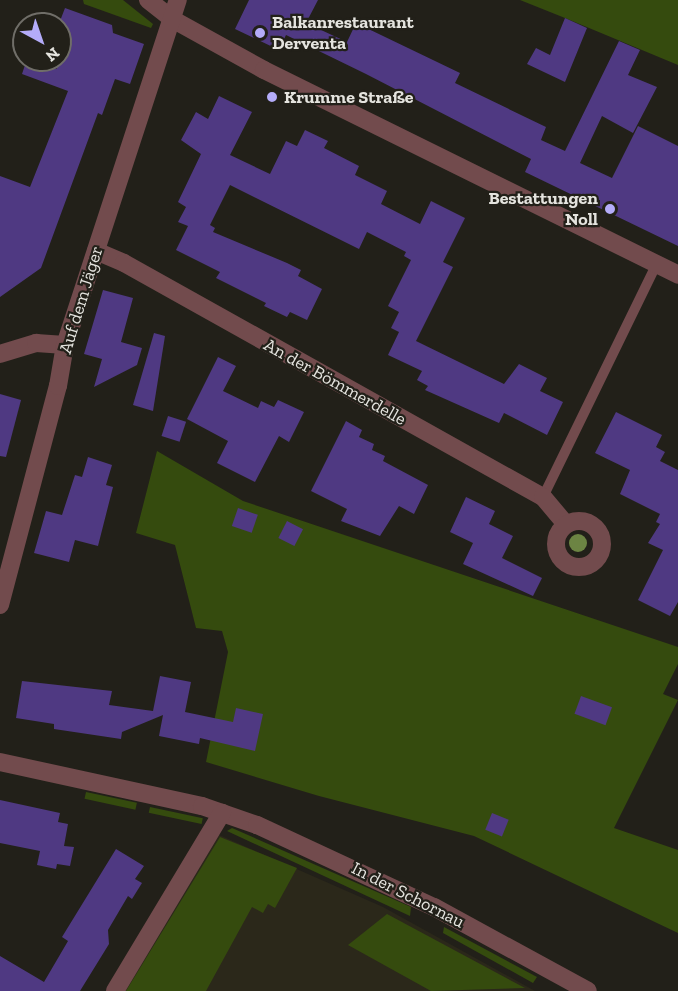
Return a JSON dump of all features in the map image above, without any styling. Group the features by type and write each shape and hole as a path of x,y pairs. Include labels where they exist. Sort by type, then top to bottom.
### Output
{"street":[{"path":"148,0 172,20 264,70 678,275"},
{"name":"Auf dem Jäger","path":"0,605 58,386 65,345 178,0"},
{"name":"An der Bömmerdelle","path":"96,251 543,497 566,524"},
{"path":"0,354 36,344 65,345"},
{"name":"In der Schornau","path":"0,762 222,813 357,869 588,991"},
{"path":"115,991 222,813"}],"lane":[{"path":"543,497 656,264"}],"shaded area":[{"path":"217,834 383,907 535,991 122,991"}],"green space":[{"path":"83,0 123,0 153,24 151,28 84,4"},
{"path":"520,0 678,0 678,65 565,18"},
{"path":"157,451 243,501 678,647 678,664 663,694 678,700 614,828 678,850 678,933 474,836 319,796 206,762 228,652 222,631 196,628 175,545 136,533"},
{"path":"86,792 137,803 135,810 85,799"},
{"path":"150,807 203,818 202,824 149,813"},
{"path":"232,828 411,907 410,916 227,831"},
{"path":"220,837 297,868 275,908 268,904 263,913 252,907 206,991 126,991"},
{"path":"387,914 525,988 431,991 348,945"},
{"path":"444,927 537,977 533,983 443,933"}],"building":[{"path":"249,0 318,0 306,23 347,42 356,23 460,73 455,83 546,127 541,140 565,151 619,41 640,50 628,75 657,87 633,133 602,116 580,163 612,178 638,126 678,146 678,246 525,172 531,159 366,74 286,35 279,50 235,29"},
{"path":"65,8 112,25 113,33 144,44 130,84 115,79 102,115 98,113 41,268 0,297 0,176 30,187 68,91 22,74 23,72 72,72 72,12 63,12"},
{"path":"565,18 587,28 565,82 527,64 536,48 550,55"},
{"path":"219,96 252,112 230,155 270,174 286,141 297,146 305,130 328,141 324,148 359,166 355,175 387,191 381,204 420,224 431,201 465,218 443,262 453,267 416,341 504,384 519,364 547,378 540,391 563,402 547,435 504,413 499,423 425,390 428,386 417,380 422,371 388,355 399,332 391,328 399,312 388,306 411,260 404,256 406,252 367,232 359,249 230,185 210,225 215,228 213,232 301,270 298,276 322,289 307,320 290,312 287,317 264,306 266,303 216,278 220,272 176,250 188,226 178,222 186,207 178,202 201,154 181,140 196,112 208,119"},
{"path":"103,290 133,298 121,342 142,348 137,365 94,387 102,359 84,354"},
{"path":"154,333 165,336 153,411 133,405"},
{"path":"218,357 236,366 223,391 258,408 261,401 274,407 278,400 304,412 289,442 279,436 255,482 217,463 228,441 187,419"},
{"path":"0,394 21,400 6,457 0,456"},
{"path":"616,412 662,435 656,447 665,452 660,461 678,470 678,602 670,616 638,600 663,550 648,543 660,524 656,522 660,514 620,494 630,470 595,453"},
{"path":"168,416 186,422 180,442 162,436"},
{"path":"346,421 362,430 359,437 374,444 372,450 385,456 383,461 428,485 414,514 399,506 380,536 341,521 347,509 311,491"},
{"path":"88,457 112,465 106,485 113,487 98,546 75,540 69,562 34,553 46,511 62,515 75,475 82,477"},
{"path":"466,497 495,511 489,524 513,536 502,558 542,578 533,596 463,564 473,543 450,532"},
{"path":"238,508 258,515 252,533 232,526"},
{"path":"287,521 303,529 294,546 278,538"},
{"path":"160,676 191,682 185,712 233,722 236,708 263,714 255,751 200,738 199,744 159,736 163,715 122,732 121,739 54,729 54,724 16,718 22,681 112,691 109,705 153,711"},
{"path":"581,696 612,707 606,725 575,714"},
{"path":"0,800 60,813 58,822 68,824 64,846 74,847 70,866 57,864 56,869 37,865 40,851 0,843"},
{"path":"492,813 509,820 502,836 485,830"},
{"path":"116,849 144,866 135,879 142,883 132,899 128,896 108,930 109,944 80,991 0,991 0,956 44,982 68,941 62,937"}],"place":[{"name":"Balkanrestaurant Derventa","path":"260,33"},
{"name":"Krumme Straße","path":"272,97"},
{"name":"Bestattungen Noll","path":"610,209"}]}
